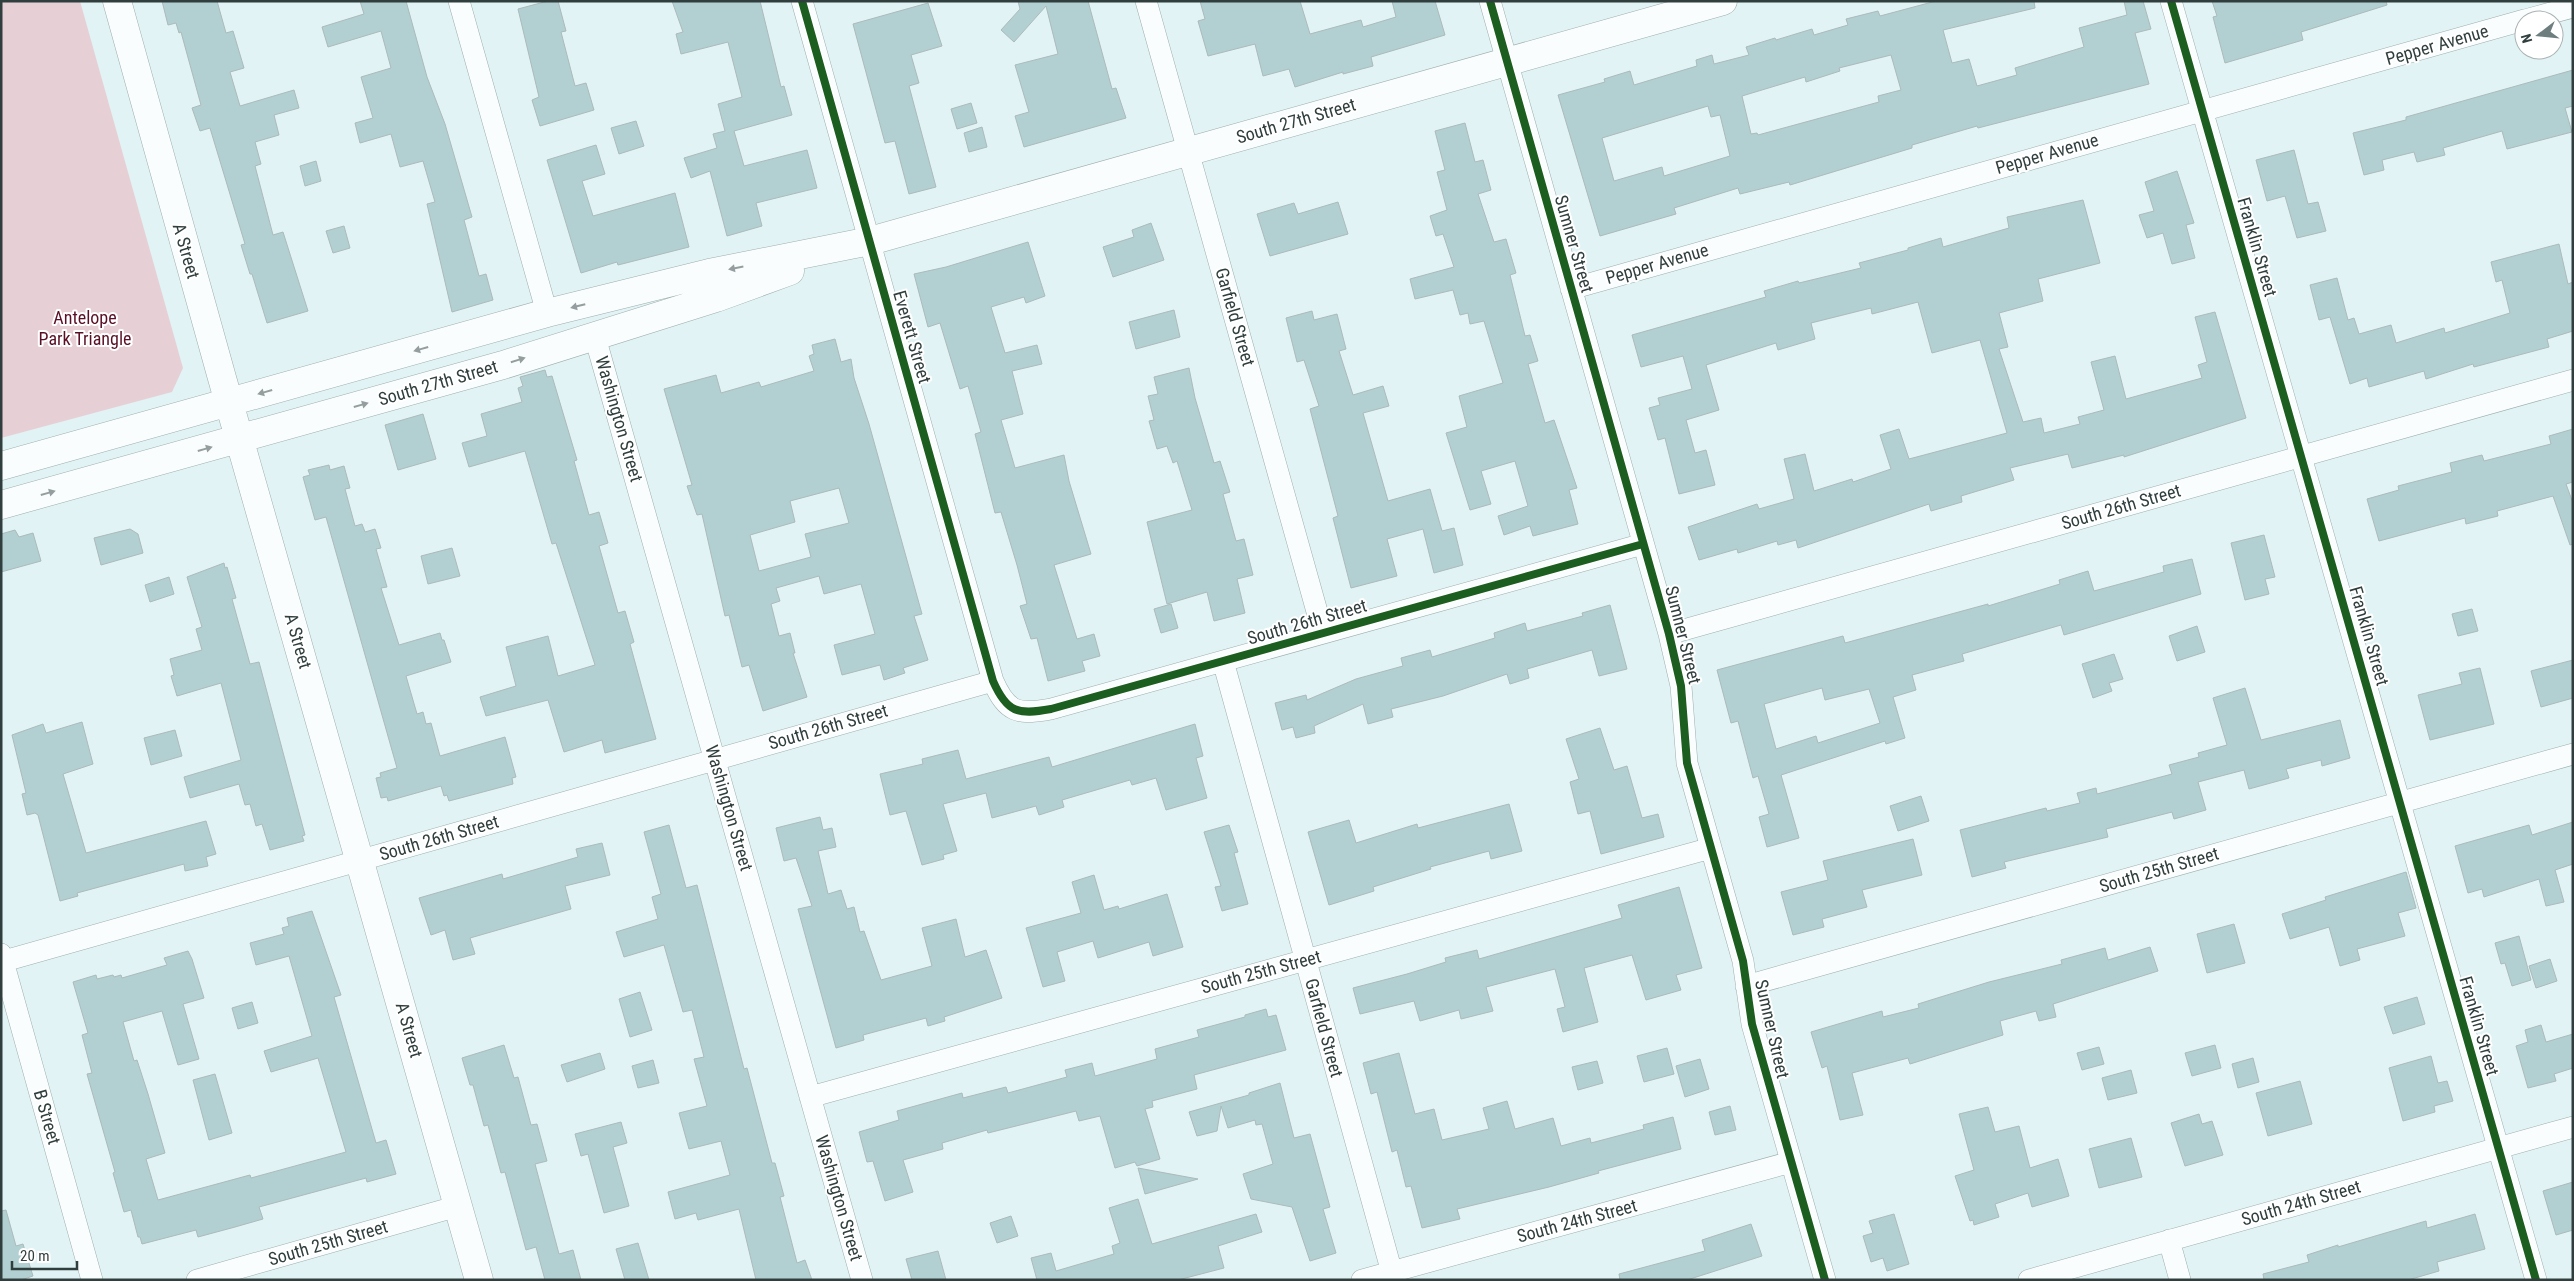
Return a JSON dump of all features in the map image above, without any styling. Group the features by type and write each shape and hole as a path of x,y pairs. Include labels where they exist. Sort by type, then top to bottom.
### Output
{"main road":[{"name":"A Street","path":"117,1 229,402 480,1280"},
{"name":"South 27th Street","path":"1,505 240,440 596,337 716,298 870,241 1723,1"},
{"name":"South 27th Street","path":"1,466 547,313 709,273 870,241"}],"street":[{"path":"459,1 547,313"},
{"name":"Everett Street","path":"802,1 993,681"},
{"name":"Garfield Street","path":"1146,1 1323,633"},
{"name":"Sumner Street","path":"1490,1 1669,634 1681,686 1687,763 1743,961 1752,1024 1825,1280"},
{"name":"Franklin Street","path":"2171,1 2536,1280"},
{"name":"Pepper Avenue","path":"1571,289 2514,23"},
{"name":"Washington Street","path":"596,337 862,1280"},
{"name":"South 26th Street","path":"1669,634 2573,380"},
{"name":"South 26th Street","path":"2,959 993,681 1002,700 1015,710 1030,713 1051,709 1643,544"},
{"name":"Garfield Street","path":"1223,661 1393,1276"},
{"name":"South 25th Street","path":"1746,986 2573,754"},
{"name":"South 25th Street","path":"810,1097 1711,848"},
{"name":"B Street","path":"2,959 92,1280"},
{"name":"South 24th Street","path":"2029,1280 2573,1127"},
{"name":"South 24th Street","path":"1362,1280 1393,1276 1792,1162"},
{"name":"South 25th Street","path":"197,1280 458,1206"},
{"path":"2169,1240 2180,1280"}],"green space":[{"name":"Antelope Park Triangle","path":"1,1 80,1 183,368 172,392 1,438"}],"building":[{"path":"162,1 217,1 226,33 233,31 244,68 230,72 240,106 294,90 299,108 274,115 279,135 255,142 261,164 255,166 273,235 283,232 308,311 267,323 241,245 245,244 210,128 200,131 192,108 201,105 181,32 179,33 176,23 168,25"},
{"path":"360,1 406,1 427,77 445,124 472,217 464,220 479,276 486,274 493,300 452,312 427,204 435,202 423,161 400,167 391,134 360,143 355,123 373,118 361,77 391,68 381,31 328,47 322,27 364,14"},
{"path":"548,1 558,1 566,31 561,32 575,86 586,83 594,110 540,126 532,100 539,97 518,9"},
{"path":"672,1 760,1 781,87 784,86 792,115 734,131 744,166 807,150 817,188 756,203 762,226 727,236 710,171 691,178 684,158 717,148 713,134 725,131 718,104 742,97 728,42 681,54 676,34 683,32"},
{"path":"1018,1 1088,1 1112,89 1116,88 1126,118 1024,147 1015,116 1029,112 1015,65 1058,54 1046,6 1014,42 1001,30 1020,9"},
{"path":"1200,1 1300,1 1310,34 1361,20 1363,27 1396,17 1392,1 1435,1 1445,35 1371,57 1373,66 1343,74 1343,72 1295,87 1289,69 1263,76 1255,44 1208,56 1198,21 1205,19"},
{"path":"1936,1 2034,1 2035,8 1943,30 1952,63 1969,59 1977,86 2017,75 2015,68 2084,47 2079,28 2127,15 2124,1 2143,1 2151,29 2135,33 2149,84 1978,128 1977,126 1790,185 1789,182 1740,194 1738,188 1674,208 1676,214 1600,236 1558,95 1605,82 1604,79 1630,71 1634,85 1697,66 1696,60 1712,55 1714,64 1749,55 1746,47 1775,38 1776,40 1812,29 1814,35 1848,25 1846,19 1878,11 1880,16","holes":["1891,55 1901,90 1878,96 1879,102 1758,135 1757,133 1751,134 1742,96 1805,77 1806,82 1840,71 1839,68","1708,106 1711,117 1720,115 1730,156 1664,176 1662,167 1614,181 1602,138"]},
{"path":"2212,1 2386,1 2387,5 2301,32 2303,40 2225,63 2213,17 2217,16"},
{"path":"928,3 942,46 911,55 919,83 909,86 936,187 909,194 895,141 885,143 853,24"},
{"path":"2573,70 2573,106 2565,108 2572,132 2507,149 2502,131 2443,148 2445,155 2417,162 2414,152 2382,160 2384,170 2364,175 2353,133 2406,120 2406,117"},
{"path":"971,103 977,123 957,129 951,109"},
{"path":"636,121 644,146 619,154 611,128"},
{"path":"1465,123 1475,162 1483,160 1491,190 1478,194 1494,242 1506,239 1516,273 1510,275 1525,336 1530,335 1538,361 1528,364 1545,423 1554,420 1577,488 1569,490 1578,524 1533,536 1530,526 1504,535 1498,516 1528,506 1515,461 1481,471 1491,504 1470,510 1446,433 1467,427 1459,396 1503,383 1484,321 1470,324 1468,313 1460,315 1453,290 1415,299 1410,279 1454,267 1443,234 1436,236 1430,216 1447,210 1437,172 1445,170 1435,131"},
{"path":"982,127 987,147 969,152 964,133"},
{"path":"596,145 605,174 582,181 593,216 675,193 689,247 618,265 617,262 581,273 547,160"},
{"path":"2294,150 2308,204 2318,202 2326,231 2297,238 2285,196 2267,201 2256,160"},
{"path":"316,161 321,181 305,186 300,166"},
{"path":"2177,171 2194,223 2186,225 2195,258 2172,264 2163,233 2147,238 2139,215 2154,211 2145,182"},
{"path":"2083,200 2100,263 2038,279 2043,301 1999,313 2008,347 1999,349 2023,422 2041,418 2044,433 2080,424 2078,417 2104,410 2091,362 2115,356 2126,399 2202,378 2198,365 2207,362 2195,317 2215,312 2246,418 2124,457 2124,455 2072,468 2068,454 2010,468 2014,480 1961,496 1962,502 1931,511 1929,504 1798,548 1796,540 1778,545 1777,541 1738,553 1737,549 1699,560 1688,527 1757,504 1759,509 1794,499 1784,459 1805,454 1814,491 1852,479 1853,482 1891,469 1880,435 1899,429 1909,459 2007,433 1980,340 1932,353 1918,302 1872,314 1871,308 1811,323 1815,339 1778,350 1776,343 1706,365 1719,410 1686,420 1695,453 1706,450 1715,485 1679,494 1665,438 1658,440 1649,408 1660,405 1658,398 1692,389 1683,356 1641,367 1632,335 1766,297 1764,291 1798,281 1799,283 1861,268 1859,263 1908,250 1908,248 1941,238 1943,247 2009,228 2007,217"},
{"path":"1338,202 1348,234 1270,256 1257,214 1294,203 1298,214"},
{"path":"1151,223 1164,260 1113,277 1103,247 1134,237 1132,230"},
{"path":"344,226 350,248 333,253 326,231"},
{"path":"1028,242 1045,296 1026,303 1024,297 991,307 1005,353 1037,345 1042,364 1012,371 1023,414 1001,420 1015,468 1064,455 1069,481 1091,554 1054,565 1077,639 1094,634 1100,656 1082,661 1085,671 1048,681 1037,638 1031,639 1020,606 1027,604 1001,512 995,513 975,434 981,432 968,386 960,389 940,323 928,327 914,274 946,267"},
{"path":"2559,244 2568,284 2573,282 2573,331 2547,339 2549,347 2474,367 2473,364 2426,379 2424,371 2369,387 2367,378 2350,384 2330,317 2319,320 2310,285 2337,278 2348,320 2354,318 2359,334 2391,325 2396,343 2444,328 2445,333 2510,313 2502,280 2496,282 2491,262"},
{"path":"1174,310 1180,337 1136,349 1129,322"},
{"path":"1312,311 1314,320 1337,314 1346,349 1339,351 1353,395 1383,386 1389,406 1363,413 1388,501 1430,489 1442,531 1454,528 1463,565 1434,573 1423,529 1387,539 1397,576 1351,588 1333,518 1338,516 1310,409 1319,406 1304,360 1297,362 1286,318"},
{"path":"835,339 841,362 851,359 854,378 869,424 922,614 914,616 928,660 903,668 905,673 884,680 880,665 842,675 834,645 875,634 861,584 824,594 819,576 776,588 780,601 771,604 779,636 790,633 795,653 793,653 807,697 763,711 749,665 742,667 729,615 725,616 702,514 697,515 687,486 692,485 664,389 716,375 721,393 759,382 761,387 814,371 809,356 814,354 812,345","holes":["839,488 849,523 805,534 811,557 759,571 750,535 795,522 790,501"]},
{"path":"1189,368 1195,398 1214,463 1220,461 1230,492 1223,494 1236,541 1244,539 1253,575 1237,579 1245,613 1214,621 1207,592 1167,604 1147,522 1192,510 1177,461 1173,463 1167,446 1157,449 1149,421 1154,420 1148,396 1158,394 1154,377"},
{"path":"545,370 547,377 552,376 577,460 574,461 589,515 599,512 608,543 599,546 618,613 625,611 634,642 630,644 656,739 605,753 602,740 564,752 548,700 486,716 480,697 516,686 506,647 548,636 558,676 595,665 556,543 552,544 525,451 469,467 462,443 487,436 481,414 522,402 518,388 523,386 520,377"},
{"path":"423,414 436,459 398,470 385,425"},
{"path":"2573,429 2573,482 2566,484 2573,503 2573,544 2570,545 2553,496 2497,511 2498,516 2466,524 2465,518 2379,541 2367,499 2399,490 2398,486 2452,472 2450,463 2482,455 2484,461 2551,444 2549,436"},
{"path":"329,465 330,470 344,466 350,488 345,489 355,526 362,524 365,532 375,529 381,548 376,549 387,587 381,588 399,645 440,633 442,640 444,640 451,662 406,676 417,714 423,712 426,724 431,723 440,756 505,737 516,777 512,778 513,784 449,801 447,795 444,796 441,786 388,801 387,797 381,798 376,778 381,777 380,773 397,768 326,517 315,520 303,477 310,475 308,470"},
{"path":"130,529 138,534 143,553 101,565 94,538"},
{"path":"15,530 19,537 33,533 41,561 1,572 1,534"},
{"path":"2264,535 2275,577 2265,579 2269,594 2245,600 2231,543"},
{"path":"452,548 460,576 428,584 421,556"},
{"path":"2192,559 2201,594 2064,635 2061,625 1962,654 1964,661 1912,675 1916,690 1893,697 1905,738 1886,744 1885,741 1781,775 1799,838 1767,847 1759,817 1769,814 1758,776 1753,778 1738,721 1731,723 1717,670 1843,636 1845,643 1988,604 1988,606 2060,584 2059,580 2088,571 2094,591 2164,572 2163,566","holes":["1822,688 1825,700 1869,689 1880,723 1818,743 1816,736 1776,749 1764,704"]},
{"path":"224,563 225,568 227,567 236,598 232,599 250,664 259,662 305,835 302,836 304,841 270,850 262,824 256,826 250,804 245,805 239,784 190,798 184,777 241,760 221,683 177,696 171,676 174,675 170,659 202,650 196,629 202,627 187,577"},
{"path":"169,577 174,594 150,602 145,585"},
{"path":"1171,604 1178,628 1161,633 1154,609"},
{"path":"1610,605 1627,669 1599,676 1592,650 1527,669 1529,678 1510,684 1507,674 1443,696 1391,709 1393,717 1368,724 1363,704 1314,726 1315,733 1296,738 1293,727 1282,730 1275,703 1306,695 1307,700 1356,679 1403,666 1401,658 1430,650 1432,657 1495,638 1494,633 1525,623 1527,631 1583,616 1582,613"},
{"path":"2472,609 2478,631 2458,636 2452,614"},
{"path":"2197,626 2205,652 2177,661 2169,636"},
{"path":"2114,654 2123,679 2109,683 2112,691 2093,698 2082,664"},
{"path":"2573,660 2573,698 2541,707 2531,671"},
{"path":"2480,668 2494,724 2430,740 2418,695 2462,684 2459,673"},
{"path":"2245,688 2261,740 2340,720 2350,758 2322,766 2321,760 2286,769 2289,778 2249,789 2244,770 2198,782 2206,810 2174,819 2172,812 2106,829 2108,837 2004,862 2006,868 1972,877 1960,830 2046,808 2047,811 2080,803 2077,793 2096,788 2097,794 2172,774 2169,765 2199,757 2198,753 2227,745 2213,698"},
{"path":"82,722 93,764 63,774 86,853 206,821 216,854 206,857 208,866 185,871 184,864 77,893 78,896 60,901 38,815 35,813 27,815 22,794 26,793 12,735 43,724 46,733"},
{"path":"1195,724 1203,756 1196,758 1207,798 1166,810 1156,778 1132,785 1130,780 1062,800 1064,807 1039,815 1036,806 992,818 986,793 943,804 957,851 943,855 944,859 922,865 906,811 890,815 880,774 923,764 922,759 958,750 966,779 1049,757 1052,767"},
{"path":"1600,728 1614,770 1627,766 1642,818 1658,814 1664,837 1601,854 1590,811 1578,814 1570,782 1579,779 1566,739"},
{"path":"175,730 182,756 151,765 144,738"},
{"path":"1921,796 1929,821 1898,831 1890,806"},
{"path":"1509,804 1522,851 1491,859 1489,851 1430,867 1431,869 1373,887 1374,891 1329,905 1308,832 1349,820 1356,843 1417,824 1418,828"},
{"path":"820,817 823,830 832,828 836,847 818,851 828,894 841,890 847,909 854,907 860,932 864,931 881,980 932,966 922,928 956,919 965,957 986,950 1002,998 944,1017 945,1021 928,1026 926,1018 863,1035 864,1040 836,1048 798,909 812,906 796,858 784,861 776,828"},
{"path":"2573,822 2573,864 2555,870 2564,902 2546,906 2539,879 2484,897 2482,889 2468,893 2455,846 2529,825 2532,835"},
{"path":"669,825 686,888 697,885 744,1069 747,1068 772,1163 775,1163 784,1196 780,1197 797,1263 805,1260 812,1280 756,1280 739,1209 698,1220 696,1213 675,1219 668,1192 730,1175 721,1141 689,1149 679,1113 707,1106 694,1059 704,1057 692,1010 683,1012 664,945 624,957 616,932 658,919 652,897 661,894 644,832"},
{"path":"1229,825 1238,852 1234,853 1248,904 1222,911 1215,887 1221,886 1204,832"},
{"path":"1913,839 1922,875 1862,890 1867,907 1822,919 1824,927 1793,935 1781,892 1828,880 1823,861"},
{"path":"602,843 610,875 565,886 571,909 470,938 475,954 453,960 445,930 431,935 419,898 502,874 503,879 578,857 576,849"},
{"path":"2406,872 2416,908 2398,913 2405,936 2357,949 2360,960 2340,966 2329,927 2290,939 2282,914 2326,900 2325,897"},
{"path":"1094,875 1104,910 1118,906 1119,909 1167,894 1183,947 1153,956 1149,942 1098,958 1093,941 1057,952 1065,981 1043,987 1026,928 1081,913 1072,882"},
{"path":"1679,887 1702,968 1676,975 1681,990 1646,1000 1632,955 1584,968 1598,1022 1563,1032 1557,1009 1565,1007 1555,969 1486,987 1493,1011 1461,1019 1459,1010 1420,1021 1414,1001 1360,1014 1353,988 1446,962 1445,958 1477,950 1479,959 1622,918 1618,905"},
{"path":"312,911 341,995 334,997 376,1143 386,1140 396,1174 367,1182 366,1178 259,1207 263,1219 235,1227 198,1237 196,1230 142,1244 140,1237 138,1237 131,1210 124,1212 113,1173 115,1172 87,1074 92,1073 82,1035 88,1033 73,982 96,975 97,979 113,975 114,977 121,975 122,978 167,965 164,958 188,951 192,959 204,998 183,1004 199,1059 178,1065 162,1011 123,1022 134,1061 137,1060 148,1094 165,1153 146,1159 158,1200 250,1175 251,1178 346,1152 318,1058 271,1072 264,1051 312,1036 289,956 256,965 250,943 284,934 282,928 289,926 287,918"},
{"path":"2234,924 2245,963 2207,973 2197,934"},
{"path":"2519,936 2531,980 2512,986 2505,963 2501,964 2495,943"},
{"path":"2150,947 2158,971 2053,1004 2056,1017 2039,1021 2036,1011 2000,1021 2003,1035 1910,1064 1908,1058 1852,1073 1863,1115 1840,1120 1827,1066 1822,1068 1811,1032 1882,1011 1883,1017 1919,1008 1918,1004 1989,982 2062,964 2061,960 2105,948 2108,960"},
{"path":"2550,959 2557,981 2536,988 2529,966"},
{"path":"640,992 652,1030 630,1037 619,999"},
{"path":"2417,997 2425,1024 2393,1034 2384,1007"},
{"path":"252,1002 258,1023 238,1029 232,1008"},
{"path":"1266,1009 1268,1017 1276,1015 1286,1050 1194,1075 1197,1089 1152,1101 1153,1107 1145,1109 1160,1159 1137,1166 1135,1162 1115,1168 1100,1116 1079,1121 1076,1111 988,1133 987,1130 942,1143 943,1149 903,1160 913,1192 885,1201 873,1161 867,1162 859,1132 899,1120 897,1111 962,1093 963,1098 1006,1087 1008,1093 1067,1077 1065,1070 1092,1063 1095,1076 1157,1059 1155,1049 1199,1037 1197,1030 1245,1017 1245,1015"},
{"path":"2541,1025 2546,1042 2573,1034 2573,1068 2554,1074 2556,1081 2528,1088 2516,1046 2528,1042 2525,1030"},
{"path":"504,1045 514,1078 518,1077 531,1125 537,1124 547,1161 535,1164 559,1254 573,1250 581,1280 545,1280 536,1247 526,1250 505,1172 501,1173 488,1125 484,1126 473,1085 470,1085 462,1058"},
{"path":"2215,1045 2221,1068 2192,1076 2185,1053"},
{"path":"2099,1047 2104,1064 2082,1070 2077,1053"},
{"path":"1667,1048 1674,1074 1644,1082 1637,1056"},
{"path":"600,1053 605,1069 567,1082 561,1065"},
{"path":"1399,1053 1415,1114 1434,1109 1442,1140 1489,1129 1483,1108 1507,1101 1515,1129 1553,1118 1561,1146 1590,1138 1591,1143 1644,1129 1643,1125 1673,1117 1681,1149 1598,1171 1599,1173 1549,1187 1457,1209 1460,1219 1422,1228 1411,1186 1406,1187 1397,1150 1392,1152 1377,1092 1371,1094 1363,1063"},
{"path":"2431,1056 2438,1083 2447,1081 2453,1101 2434,1106 2435,1112 2403,1121 2389,1068"},
{"path":"2253,1058 2259,1082 2238,1088 2232,1064"},
{"path":"1700,1059 1709,1089 1685,1097 1676,1066"},
{"path":"653,1060 659,1083 638,1088 632,1066"},
{"path":"1597,1061 1603,1083 1578,1090 1572,1067"},
{"path":"2131,1070 2137,1093 2108,1100 2102,1078"},
{"path":"215,1074 232,1133 209,1140 193,1080"},
{"path":"2300,1081 2312,1124 2268,1136 2256,1093"},
{"path":"1280,1083 1294,1138 1310,1134 1330,1207 1323,1209 1336,1253 1310,1261 1292,1207 1251,1199 1243,1174 1273,1164 1262,1124 1256,1125 1255,1120 1228,1128 1221,1106 1217,1131 1197,1136 1189,1112 1249,1095 1249,1093"},
{"path":"1730,1106 1736,1130 1715,1135 1709,1112"},
{"path":"1988,1107 1995,1132 2019,1126 2030,1168 2058,1159 2069,1196 2032,1207 2028,1193 1995,1204 1999,1217 1974,1225 1973,1220 1970,1221 1955,1176 1974,1170 1959,1114"},
{"path":"2199,1114 2202,1124 2212,1121 2223,1155 2185,1166 2171,1123"},
{"path":"621,1122 627,1143 613,1147 629,1206 604,1213 588,1154 581,1156 575,1134"},
{"path":"2131,1138 2142,1177 2099,1188 2089,1149"},
{"path":"1138,1168 1198,1179 1145,1194"},
{"path":"2573,1182 2573,1230 2556,1235 2543,1191"},
{"path":"1138,1199 1152,1244 1256,1214 1262,1232 1218,1246 1224,1268 1178,1280 1037,1280 1031,1258 1051,1253 1056,1271 1114,1254 1112,1246 1120,1243 1109,1208"},
{"path":"6,1210 16,1246 23,1244 33,1276 21,1280 1,1280 1,1211"},
{"path":"1894,1214 1909,1264 1887,1271 1883,1258 1871,1262 1863,1236 1873,1233 1869,1221"},
{"path":"2475,1214 2485,1249 2437,1262 2439,1271 2408,1280 2264,1280 2263,1274 2309,1262 2307,1255 2338,1245 2338,1247 2426,1221 2427,1228"},
{"path":"1011,1216 1018,1236 997,1243 990,1223"},
{"path":"1751,1224 1762,1256 1687,1280 1620,1280 1619,1274 1705,1251 1702,1240"},
{"path":"638,1243 649,1280 625,1280 616,1249"},
{"path":"938,1251 946,1280 912,1280 906,1259"}],"cycle path":[{"path":"802,1 993,681 1003,700 1009,706 1030,712 1051,709 1643,544"},
{"path":"1490,1 1669,634 1681,686 1687,763 1743,961 1752,1024 1825,1280"},
{"path":"2171,1 2536,1280"}]}
